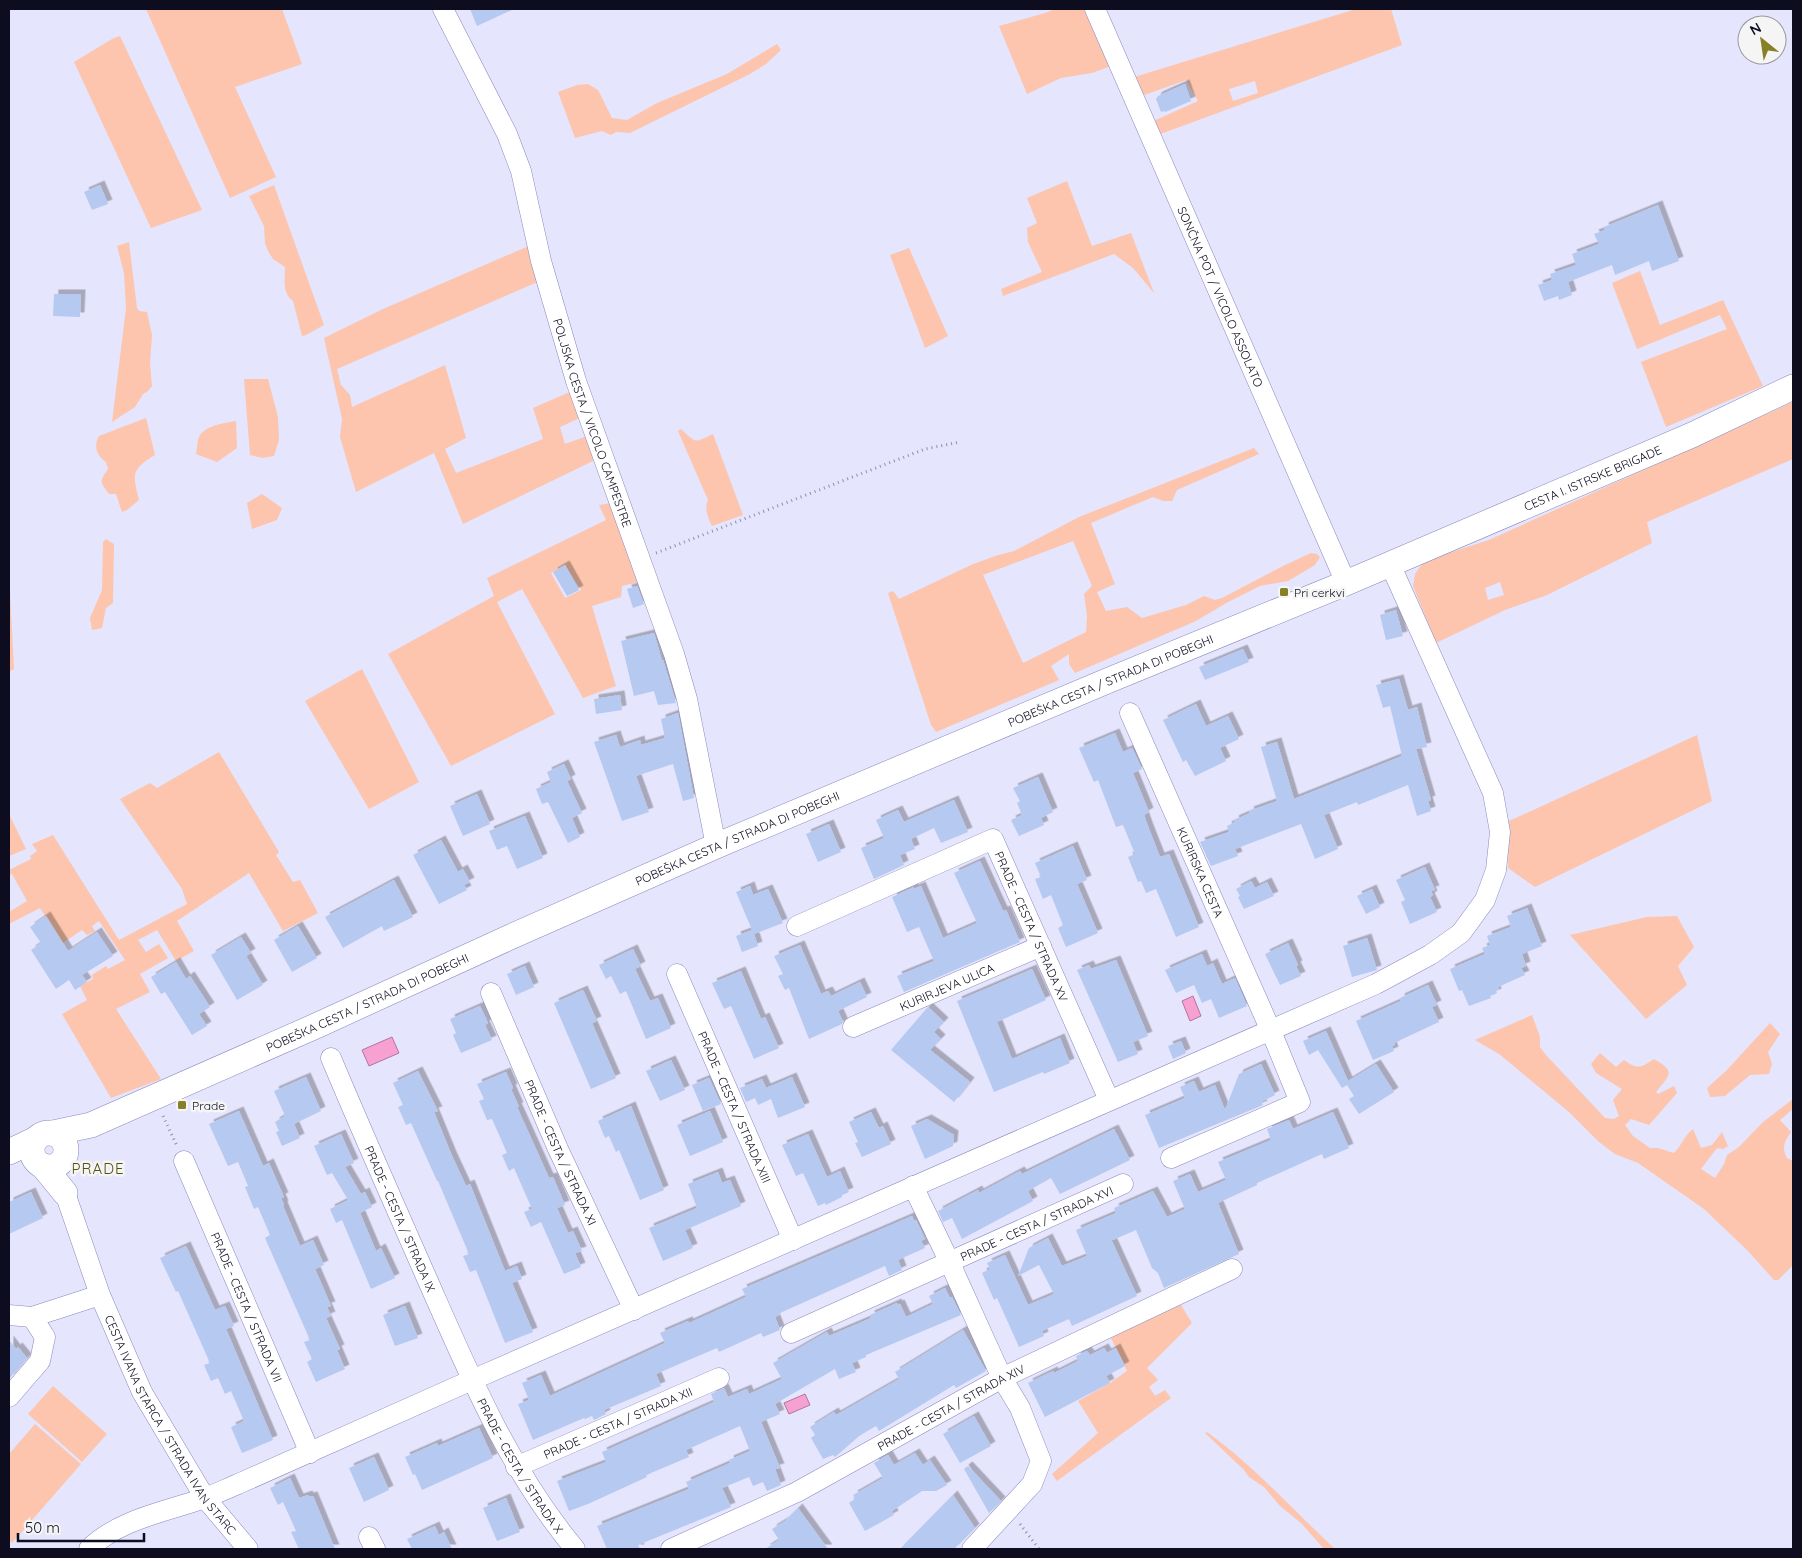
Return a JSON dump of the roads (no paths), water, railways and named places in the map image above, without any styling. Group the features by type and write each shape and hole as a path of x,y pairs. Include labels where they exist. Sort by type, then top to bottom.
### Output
{"street":[{"name":"POLJSKA CESTA / VICOLO CAMPESTRE","path":"443,9 507,134 521,171 541,261 576,381 674,654 687,699 716,846"},
{"name":"SONČNA POT / VICOLO ASSOLATO","path":"1095,9 1346,583"},
{"name":"CESTA I. ISTRSKE BRIGADE","path":"1390,564 1692,435 1793,387"},
{"name":"POBEŠKA CESTA / STRADA DI POBEGHI","path":"9,1154 50,1151 91,1125 716,846 1390,564"},
{"path":"89,1549 100,1538 145,1517 205,1498 310,1453 472,1380 1376,984 1430,955 1461,933 1485,900 1496,870 1500,832 1493,793 1390,564"},
{"name":"KURIRSKA CESTA","path":"1130,713 1271,1031 1300,1102 1171,1158"},
{"name":"PRADE - CESTA / STRADA XV","path":"798,926 993,839 1109,1100"},
{"name":"KURIRJEVA ULICA","path":"853,1027 1041,946"},
{"name":"PRADE - CESTA / STRADA XIII","path":"677,974 793,1240"},
{"name":"PRADE - CESTA / STRADA XI","path":"492,993 558,1149 634,1310"},
{"name":"PRADE - CESTA / STRADA IX","path":"331,1058 472,1380"},
{"name":"CESTA IVANA STARCA / STRADA IVAN STARC","path":"50,1151 100,1295 142,1392 205,1498 248,1549"},
{"name":"PRADE - CESTA / STRADA VII","path":"184,1160 310,1453"},
{"name":"PRADE - CESTA / STRADA XVI","path":"791,1333 1123,1184"},
{"name":"PRADE - CESTA / STRADA XVI","path":"913,1186 950,1261 1002,1378 1020,1408 1041,1461 1032,1484 972,1549"},
{"name":"PRADE - CESTA / STRADA XIV","path":"671,1549 797,1492 1002,1378 1232,1269"},
{"path":"9,1315 32,1317 100,1295"},
{"path":"9,1397 40,1361 45,1337 32,1317"},
{"name":"PRADE - CESTA / STRADA XII","path":"516,1467 720,1378"},
{"name":"PRADE - CESTA / STRADA X","path":"472,1380 516,1467 554,1524 575,1549"}],"place":[{"name":"Pri cerkvi","path":"1284,592"},
{"name":"Prade","path":"182,1105"}],"district":[{"name":"PRADE","path":"98,1168"}]}
